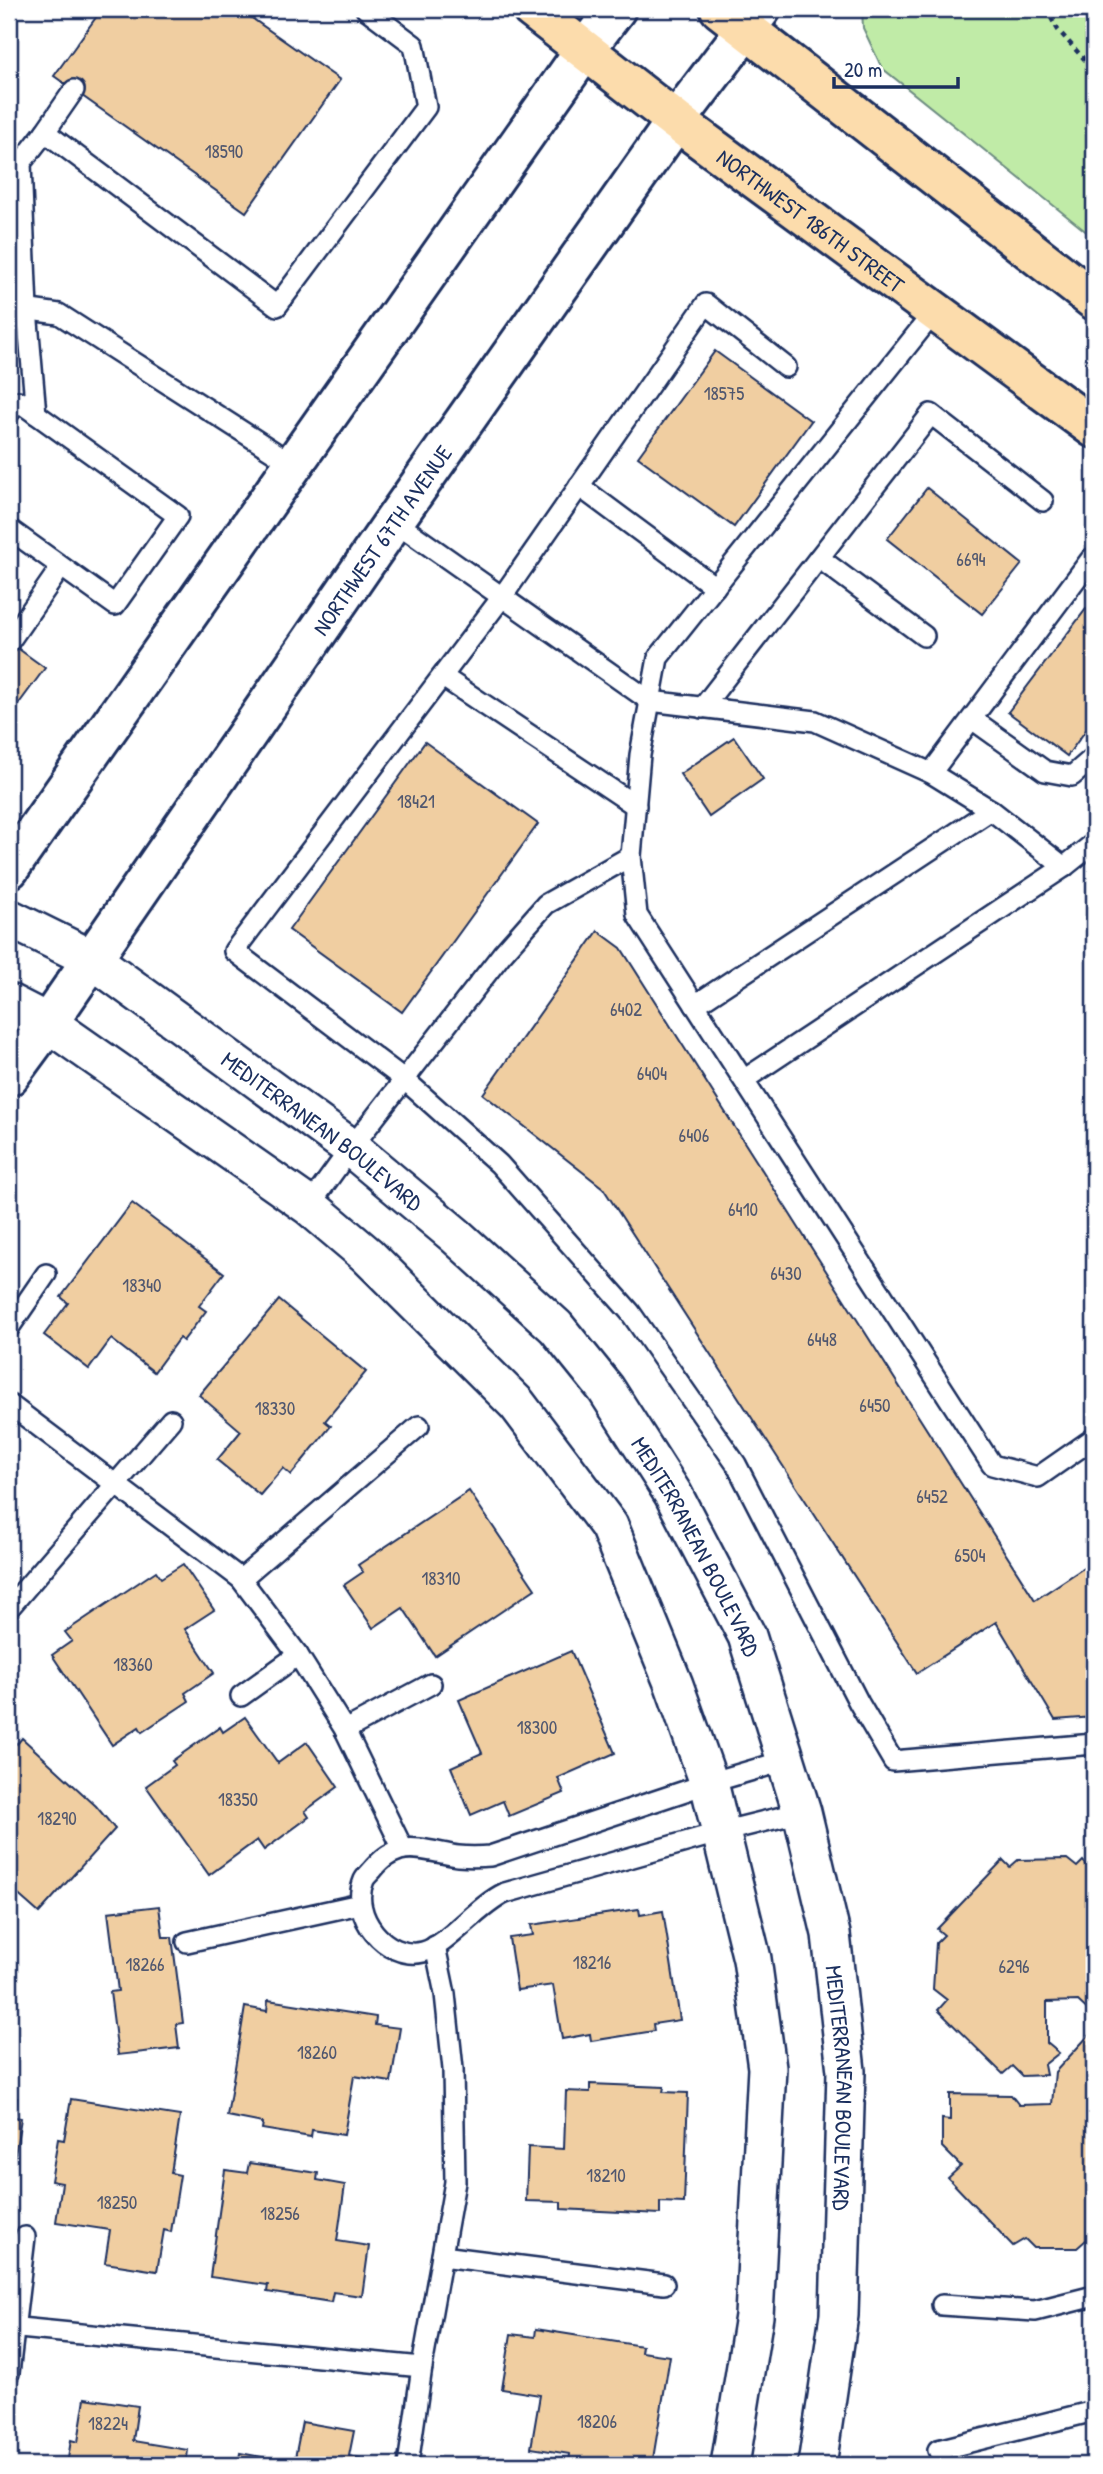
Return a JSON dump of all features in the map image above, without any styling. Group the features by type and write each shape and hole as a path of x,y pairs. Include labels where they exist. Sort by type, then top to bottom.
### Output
{"main road":[{"name":"NORTHWEST 186TH STREET","path":"532,9 676,121 1094,428"},
{"path":"9,869 616,9"},
{"path":"742,16 1094,300"},
{"name":"NORTHWEST 67TH AVENUE","path":"9,1076 394,521 676,121 742,16"}],"street":[{"name":"MEDITERRANEAN BOULEVARD","path":"9,918 92,960 351,1147 456,1236 556,1327 606,1389 673,1494 747,1636 802,1812 831,1934 846,2071 839,2315 817,2465"},
{"path":"9,1003 48,1023 309,1206 368,1255 517,1404 609,1526 674,1685 709,1783 752,1959 767,2068 754,2316 730,2465"}],"lane":[{"path":"45,132 277,306 426,107 414,44 366,9"},
{"path":"36,414 18,308 21,163 74,90"},
{"path":"786,367 706,304 502,597 234,951 405,1080 499,1164 630,1312 736,1464 859,1703 893,1761 1094,1744"},
{"path":"18,308 59,314 293,464"},
{"path":"935,311 658,658 640,755 631,856 637,915 992,1465 1038,1476 1094,1438"},
{"path":"9,413 18,401 178,516 115,605 9,529"},
{"path":"702,708 931,414 1043,502"},
{"path":"579,486 715,587"},
{"path":"394,521 650,701 815,721 931,773 991,810 1064,867"},
{"path":"819,558 924,636"},
{"path":"931,773 1091,559 1094,562"},
{"path":"9,642 61,566"},
{"path":"443,677 636,806"},
{"path":"972,719 1045,771 1072,776 1094,757"},
{"path":"695,1005 991,810"},
{"path":"744,1079 1064,867 1094,843"},
{"path":"309,1206 351,1147 502,954 546,904 631,856"},
{"path":"9,1328 46,1274"},
{"path":"9,1404 240,1579 298,1656 345,1730 403,1849"},
{"path":"9,1608 171,1420"},
{"path":"240,1579 419,1426"},
{"path":"242,1696 298,1656"},
{"path":"345,1730 431,1684"},
{"path":"787,1760 709,1783 519,1849 490,1856 461,1857 403,1849 384,1857 364,1879 360,1904 369,1925 384,1942 403,1953 423,1952 435,1947 491,1900 505,1893 802,1812"},
{"path":"187,1942 360,1904"},
{"path":"408,2465 422,2367 455,2182 453,2069 445,1994 435,1947"},
{"path":"9,2373 11,2327 25,2237"},
{"path":"442,2256 664,2284"},
{"path":"942,2305 1035,2311 1094,2296"},
{"path":"11,2327 422,2367"},
{"path":"938,2450 1094,2411"}],"path":[{"path":"1046,9 1058,30 1094,70"}],"green space":[{"path":"862,9 1094,9 1094,238 882,68 863,28"}],"building":[{"path":"102,9 239,9 340,80 246,212 54,76"},
{"path":"715,351 811,421 734,527 638,457"},
{"path":"927,488 1022,564 982,614 887,539"},
{"path":"1086,609 1094,615 1094,719 1067,756 1008,712"},
{"path":"9,642 45,668 9,717"},
{"path":"734,737 763,779 709,817 680,774"},
{"path":"425,742 538,824 402,1012 289,930"},
{"path":"598,931 621,948 1035,1600 1094,1561 1094,1717 1055,1720 996,1622 917,1673 603,1188 483,1094"},
{"path":"132,1203 224,1273 199,1306 206,1311 183,1341 179,1338 154,1372 111,1339 89,1369 44,1335 68,1303 61,1297"},
{"path":"279,1300 366,1372 325,1421 331,1426 291,1475 283,1468 260,1495 217,1460 241,1431 199,1395"},
{"path":"469,1491 535,1589 435,1656 403,1608 373,1628 344,1585 363,1572 358,1565"},
{"path":"183,1564 214,1610 185,1629 214,1673 185,1693 189,1701 142,1732 139,1727 112,1745 52,1655 72,1641 65,1632 156,1571 161,1578"},
{"path":"571,1651 615,1753 558,1778 564,1793 509,1816 503,1801 471,1815 451,1767 482,1753 459,1700"},
{"path":"245,1717 278,1763 307,1742 338,1787 305,1811 309,1817 264,1850 257,1840 209,1875 146,1786 175,1765 172,1761 220,1727 223,1732"},
{"path":"9,1737 17,1744 22,1738 96,1806 115,1829 39,1913 13,1890 9,1894"},
{"path":"1067,1859 1077,1867 1083,1861 1094,1873 1094,2016 1078,2001 1047,2002 1047,2043 1059,2053 1044,2065 1046,2075 1022,2076 1012,2066 1003,2074 938,2010 947,2000 933,1989 936,1943 944,1935 937,1929 1003,1860 1010,1867 1018,1860"},
{"path":"159,1906 163,1937 172,1937 183,2023 176,2024 179,2048 118,2055 110,1992 118,1991 108,1912"},
{"path":"639,1909 640,1915 663,1911 680,2020 653,2024 654,2031 591,2041 590,2034 562,2039 553,1985 517,1990 509,1938 533,1935 531,1925"},
{"path":"268,2000 376,2017 375,2025 400,2028 391,2082 354,2076 344,2135 312,2130 311,2137 262,2129 263,2123 227,2116 245,2007 267,2011"},
{"path":"1090,2034 1094,2038 1094,2242 1091,2245 1086,2240 1077,2248 1034,2248 1025,2239 1013,2246 948,2178 961,2166 942,2147 942,2119 950,2120 950,2094 1011,2095 1019,2105 1052,2104 1055,2072"},
{"path":"590,2084 664,2087 663,2092 688,2093 684,2203 660,2202 660,2214 561,2209 561,2202 526,2201 528,2147 564,2149 566,2091 590,2092"},
{"path":"9,2097 17,2098 15,2117 21,2118 9,2193"},
{"path":"71,2099 180,2116 171,2173 180,2175 171,2232 164,2230 157,2271 105,2263 110,2230 56,2222 62,2183 51,2181 58,2139 64,2140"},
{"path":"249,2163 318,2173 317,2180 345,2185 337,2241 369,2246 362,2296 333,2292 331,2302 267,2292 268,2285 210,2277 225,2170 247,2173"},
{"path":"536,2329 642,2346 641,2352 670,2356 652,2465 614,2460 612,2465 569,2462 570,2454 531,2448 540,2395 502,2389 511,2334 535,2337"},
{"path":"85,2398 138,2406 133,2441 188,2450 186,2465 67,2465 71,2440 78,2442"},
{"path":"302,2422 354,2431 349,2456 360,2458 359,2465 238,2465 240,2453 294,2463"}]}
